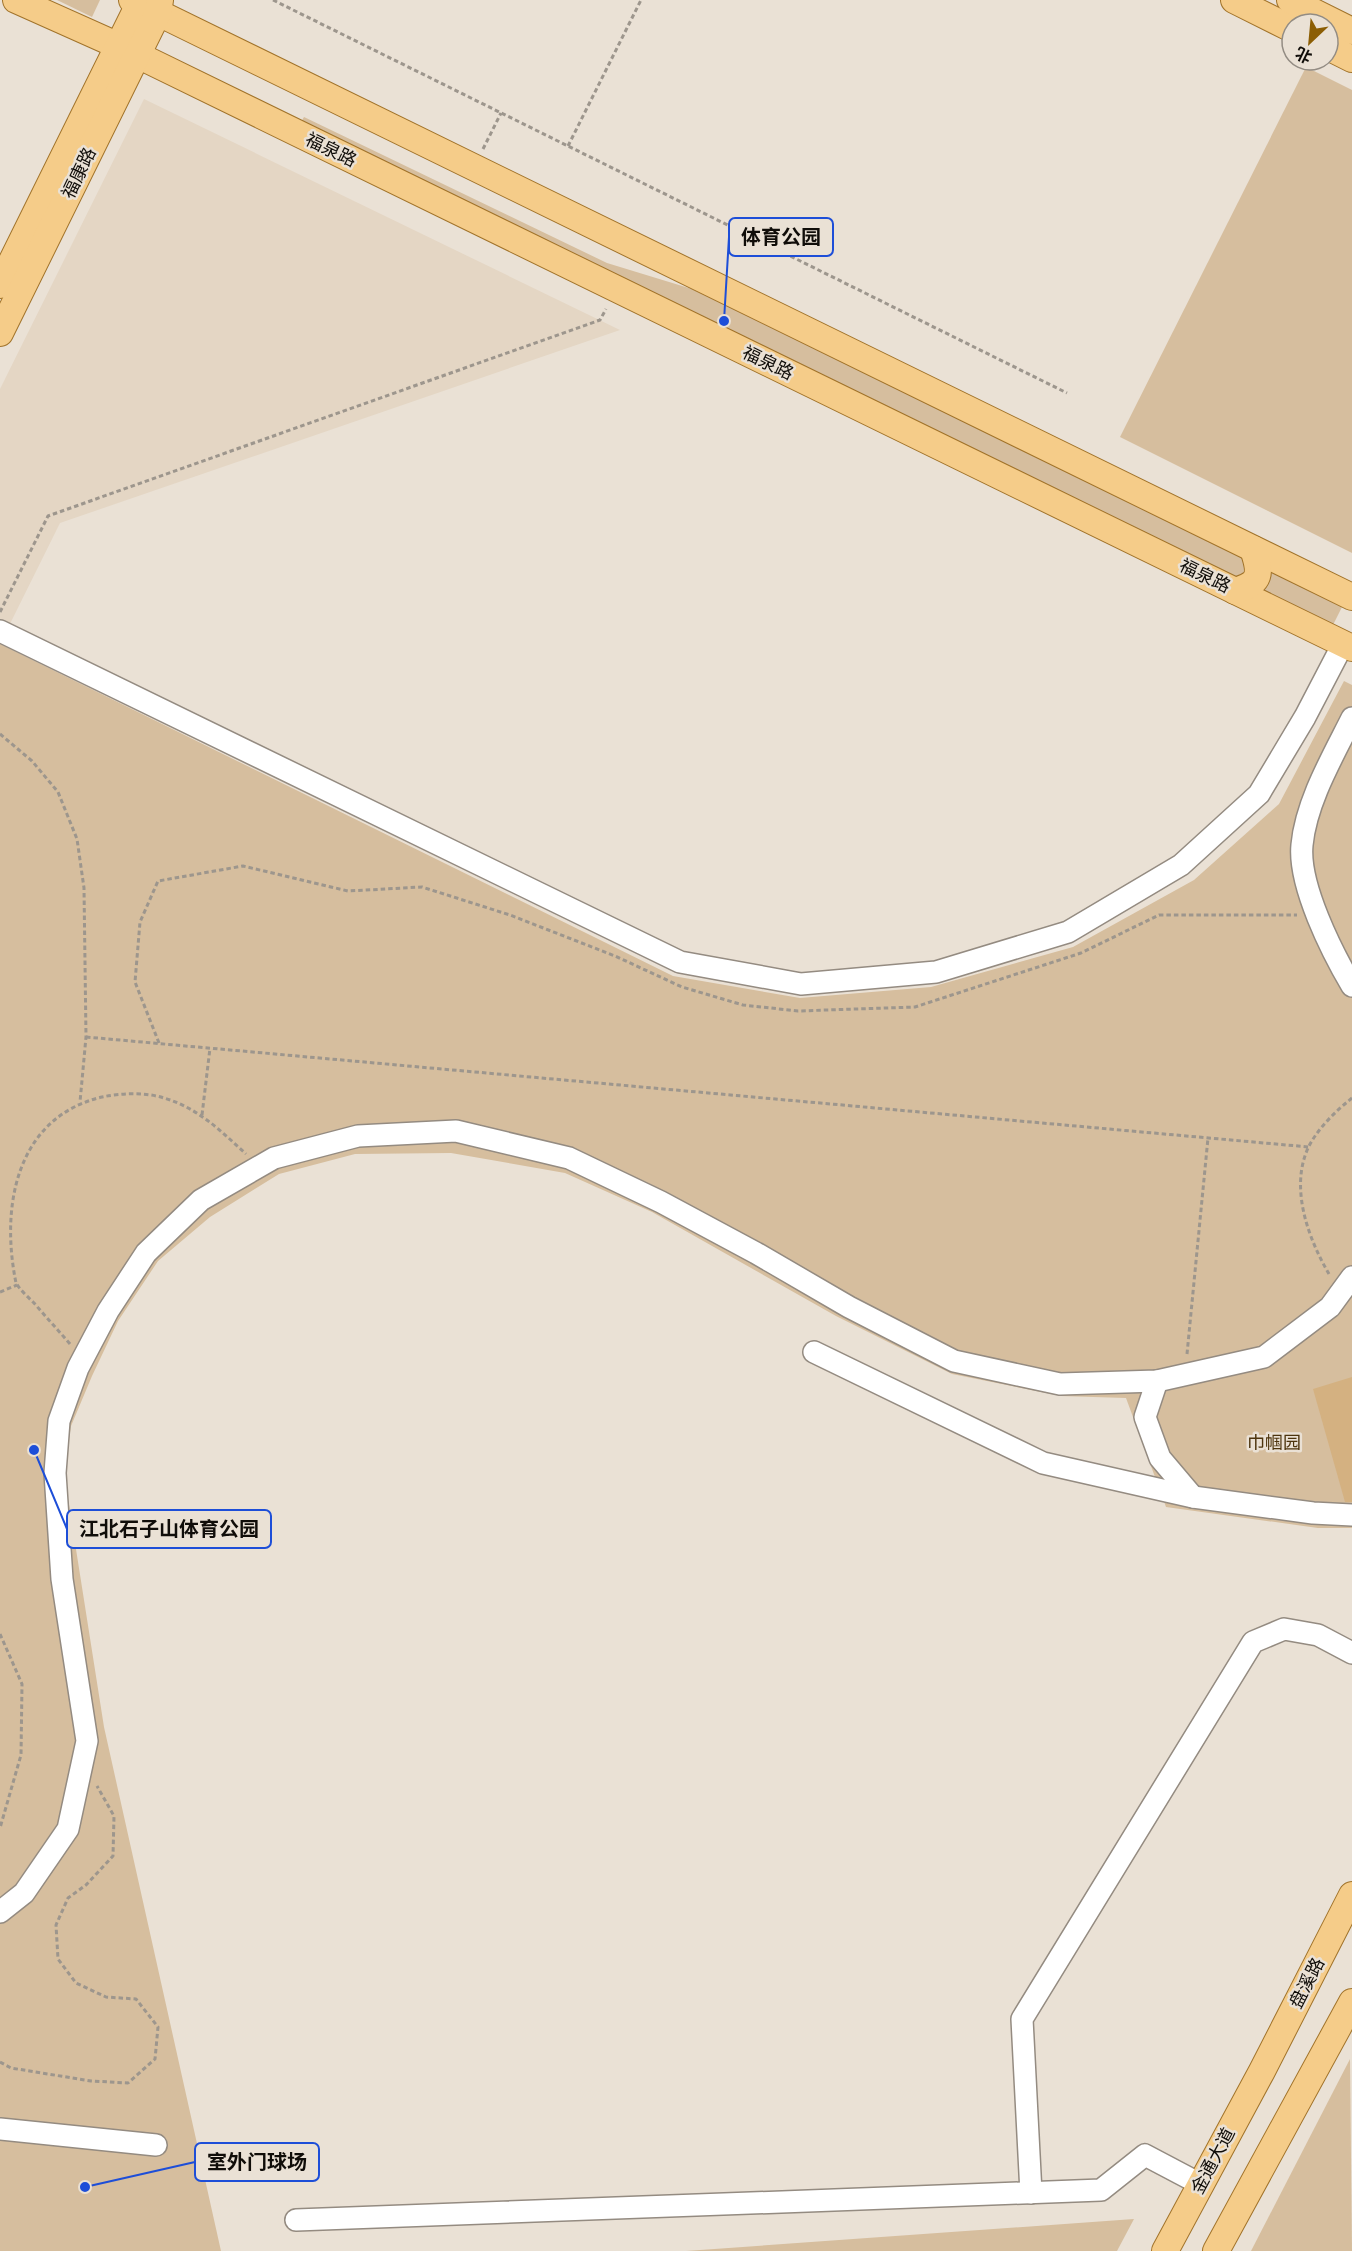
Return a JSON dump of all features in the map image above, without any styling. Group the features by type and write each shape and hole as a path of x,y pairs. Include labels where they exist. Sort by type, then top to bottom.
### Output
{"main road":[{"name":"福泉路","path":"16,0 128,51 1347,646"},
{"path":"1234,0 1280,23"},
{"path":"1290,0 1352,31"},
{"name":"福康路","path":"0,333 128,51 146,4"},
{"path":"146,4 473,168 1352,597"},
{"name":"福康路","path":"0,285 128,51"},
{"path":"1235,591 1249,587 1256,580 1259,568 1254,549"},
{"name":"盘溪路","path":"1262,2071 1352,1895"},
{"path":"1216,2251 1352,2002"},
{"name":"金通大道","path":"1165,2251 1262,2071"}],"street":[{"path":"0,631 680,962 801,984 936,972 1068,932 1181,865 1260,794 1347,646"},
{"path":"1352,718 1310,809 1302,846 1306,880 1318,915 1338,962 1352,986"},
{"path":"0,1912 24,1893 68,1829 87,1741 62,1579 55,1473 59,1421 83,1359 108,1311 146,1253 201,1200 274,1158 358,1136 456,1131 569,1158 661,1202 849,1307 954,1361 1060,1384 1157,1381 1264,1357 1330,1307 1346,1286"},
{"path":"814,1352 1043,1463 1193,1497 1313,1513 1352,1515"},
{"path":"1157,1381 1145,1417 1160,1458 1193,1497"},
{"path":"1031,2193 1022,2019 1253,1642 1284,1629 1318,1635 1352,1653"},
{"path":"0,2129 156,2145"},
{"path":"296,2220 1101,2190 1145,2155 1200,2184"}],"path":[{"path":"273,0 1067,393"},
{"path":"568,146 641,0"},
{"path":"473,168 501,113"},
{"path":"0,612 48,516 600,320 617,289"},
{"path":"0,734 32,761 58,792 77,839 84,888 86,1036 80,1102"},
{"path":"86,1036 1309,1147"},
{"path":"202,1115 210,1048"},
{"path":"23,1151 44,1125 80,1102 122,1093 164,1097 202,1115 260,1166"},
{"path":"1346,1286 1318,1254 1304,1216 1301,1178 1309,1147 1334,1113 1352,1098"},
{"path":"1185,1375 1208,1138"},
{"path":"6,1254 17,1285 83,1359"},
{"path":"0,1292 17,1285"},
{"path":"0,1634 22,1684 21,1755 0,1828"},
{"path":"0,2064 11,2068 92,2081 128,2083 155,2059 158,2027 136,1999 106,1997 76,1983 58,1959 56,1925 68,1898 86,1885 113,1856 114,1816 83,1760"}],"shaded area":[{"path":"144,99 620,330 60,523 0,644 0,389"}],"green space":[{"path":"57,0 100,0 92,17"},
{"path":"1303,72 1316,72 1352,90 1352,553 1120,437"},
{"path":"304,117 607,263 692,289 1248,560 1248,576 1235,584 298,127"},
{"path":"1267,570 1342,607 1330,631 1255,594"},
{"name":"巾帼园","path":"0,644 673,976 800,998 931,987 1073,947 1194,880 1279,804 1344,681 1352,685 1352,1528 1318,1528 1166,1507 1126,1398 1061,1396 952,1374 836,1316 652,1212 565,1173 451,1153 355,1154 279,1174 210,1217 158,1261 118,1321 92,1376 71,1426 64,1473 104,1727 221,2251 0,2251"},
{"path":"1350,2059 1352,2251 1251,2251"},
{"path":"1134,2219 1117,2251 686,2251"}],"building":[{"path":"1352,1377 1352,1502 1345,1502 1313,1389"}],"place":[{"name":"体育公园","path":"724,321"},
{"name":"江北石子山体育公园","path":"34,1450"},
{"name":"室外门球场","path":"85,2187"}]}
